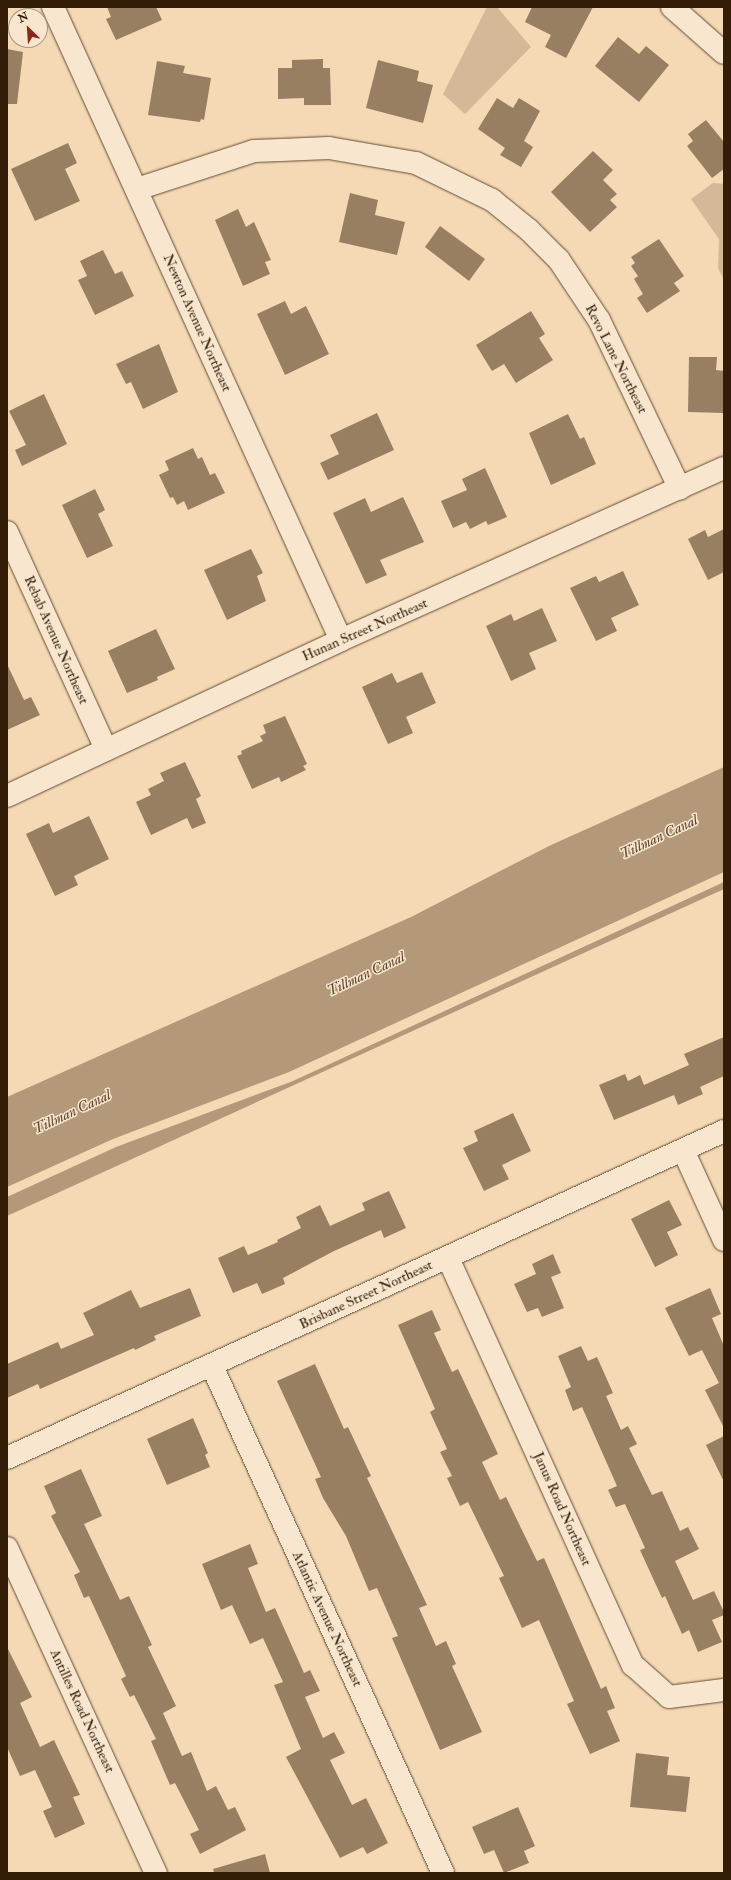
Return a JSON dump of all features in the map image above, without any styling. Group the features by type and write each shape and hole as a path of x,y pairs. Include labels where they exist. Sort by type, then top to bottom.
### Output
{"street":[{"name":"Newton Avenue Northeast","path":"53,7 341,640"},
{"path":"672,7 724,53"},
{"name":"Revo Lane Northeast","path":"136,189 254,151 329,148 416,163 492,200 529,230 559,260 600,320 680,489"},
{"name":"Hunan Street Northeast","path":"7,796 341,640 724,468"},
{"name":"Rebab Avenue Northeast","path":"7,532 106,749"},
{"name":"Brisbane Street Northeast","path":"7,1458 212,1366 724,1131"},
{"path":"683,1150 724,1240"},
{"name":"Janus Road Northeast","path":"448,1258 633,1665 669,1697 724,1690"},
{"name":"Atlantic Avenue Northeast","path":"212,1366 443,1873"},
{"name":"Antilles Road Northeast","path":"7,1548 156,1873"}],"shaded area":[{"path":"487,7 497,7 531,47 465,114 443,94"},
{"path":"713,183 724,184 724,280 718,268 719,239 691,199"}],"water":[{"name":"Tillman Canal","path":"724,767 724,872 289,1072 113,1139 7,1187 7,1097 411,917 549,846"},
{"path":"724,882 724,889 7,1216 7,1197 116,1147 293,1081"}],"building":[{"path":"107,7 156,7 162,20 116,40 106,19 111,17"},
{"path":"532,7 593,7 566,58 545,47 551,35 525,22"},
{"path":"618,37 639,54 646,46 669,65 639,102 595,66"},
{"path":"7,49 23,52 17,104 7,104"},
{"path":"323,59 323,68 330,68 331,105 304,105 304,98 278,99 278,68 292,68 292,60"},
{"path":"378,60 419,71 417,81 433,85 423,123 366,108"},
{"path":"157,61 185,66 183,73 211,78 204,120 201,119 200,122 148,115"},
{"path":"497,98 513,108 519,98 540,111 524,141 533,147 521,167 500,155 505,148 478,129"},
{"path":"706,120 724,142 724,169 712,178 687,146 693,141 688,134"},
{"path":"68,143 77,163 65,169 80,201 35,221 11,169"},
{"path":"593,151 613,170 603,180 617,194 610,200 617,207 590,232 551,192"},
{"path":"350,193 378,200 375,215 405,222 397,255 339,242"},
{"path":"238,209 246,227 254,222 271,260 265,262 270,274 243,286 215,220"},
{"path":"440,226 485,259 469,281 425,247"},
{"path":"659,239 684,276 674,283 680,291 647,313 637,298 643,294 634,279 638,276 631,266 635,263 631,257"},
{"path":"103,250 115,274 122,271 134,296 95,315 78,280 87,276 80,261"},
{"path":"285,301 291,314 306,306 329,354 285,375 257,314"},
{"path":"531,311 545,334 539,338 553,360 516,383 504,364 492,371 476,345"},
{"path":"159,344 178,392 143,409 131,382 126,384 116,364"},
{"path":"689,357 717,357 716,370 724,371 724,413 688,412"},
{"path":"44,394 67,444 22,466 15,450 26,445 9,411"},
{"path":"377,413 394,450 328,480 320,463 339,454 330,435"},
{"path":"568,414 580,439 584,437 596,464 551,485 529,433"},
{"path":"193,448 198,459 202,457 210,475 215,473 225,493 188,510 184,501 177,505 173,497 170,498 159,475 169,470 165,461"},
{"path":"485,468 507,517 488,525 486,521 470,529 466,522 453,528 441,501 467,490 462,479"},
{"path":"95,489 105,510 98,514 113,546 87,558 62,505"},
{"path":"403,497 424,542 380,560 387,575 366,584 333,513 365,498 371,512"},
{"path":"724,529 724,572 708,580 688,539 705,530 708,537"},
{"path":"251,549 263,573 257,576 266,601 227,620 204,570"},
{"path":"623,571 639,605 611,618 617,631 596,641 570,588 596,576 599,582"},
{"path":"542,608 557,641 529,653 536,669 511,681 486,626 511,614 514,621"},
{"path":"156,629 175,669 157,677 158,680 127,693 108,651"},
{"path":"7,664 24,700 31,697 40,715 7,730"},
{"path":"422,672 436,703 406,717 413,733 388,744 362,687 392,673 397,683"},
{"path":"285,716 307,764 303,766 306,770 281,782 279,777 252,789 237,756 242,754 241,751 263,741 260,736 266,733 263,725"},
{"path":"185,762 201,796 196,799 206,823 192,829 187,818 151,835 136,802 151,795 148,789 164,781 160,773"},
{"path":"89,816 109,859 74,876 78,885 55,896 26,834 49,823 53,833"},
{"path":"724,1037 724,1076 700,1087 703,1094 678,1105 674,1095 614,1120 599,1085 625,1074 628,1081 640,1075 644,1085 689,1065 684,1054"},
{"path":"513,1113 531,1151 502,1165 509,1179 484,1191 463,1148 478,1141 474,1131"},
{"path":"389,1191 406,1228 384,1238 381,1230 334,1251 283,1278 285,1284 262,1294 257,1283 233,1293 218,1258 244,1246 248,1255 278,1242 277,1240 301,1228 296,1217 320,1205 330,1226 365,1210 362,1203"},
{"path":"669,1200 682,1225 667,1232 678,1255 655,1267 631,1219"},
{"path":"553,1254 561,1273 551,1277 564,1308 542,1317 538,1308 527,1312 514,1284 536,1274 532,1264"},
{"path":"190,1288 201,1316 154,1336 156,1340 135,1350 134,1348 40,1389 38,1384 7,1398 7,1364 58,1342 61,1349 94,1335 83,1313 131,1290 140,1308"},
{"path":"710,1288 721,1314 712,1318 724,1346 724,1428 705,1390 719,1383 702,1350 689,1356 665,1308"},
{"path":"432,1310 441,1330 434,1333 452,1372 458,1369 498,1454 482,1462 500,1500 506,1497 537,1561 544,1558 601,1689 606,1686 615,1708 607,1711 620,1741 590,1754 567,1704 574,1701 539,1620 522,1628 499,1578 504,1576 468,1502 460,1506 447,1478 452,1476 440,1452 447,1449 430,1412 435,1409 398,1325"},
{"path":"581,1346 588,1361 597,1357 613,1393 606,1396 621,1430 628,1426 637,1444 629,1448 652,1495 662,1491 680,1531 688,1527 699,1549 675,1561 693,1600 714,1591 724,1612 724,1615 712,1620 722,1642 698,1652 689,1630 682,1634 665,1596 662,1598 640,1550 645,1548 625,1504 616,1507 608,1490 617,1486 582,1407 573,1411 565,1390 571,1387 558,1356"},
{"path":"315,1364 344,1429 348,1427 371,1476 367,1478 427,1605 419,1608 436,1646 446,1641 456,1664 452,1666 482,1732 440,1750 392,1638 398,1636 377,1588 369,1591 346,1536 323,1498 315,1479 321,1477 277,1381"},
{"path":"193,1418 208,1453 205,1455 210,1467 167,1485 147,1439"},
{"path":"724,1436 724,1482 706,1445"},
{"path":"81,1469 102,1516 84,1524 120,1600 129,1596 152,1645 148,1647 176,1706 163,1713 182,1756 191,1752 207,1791 216,1786 228,1810 235,1807 246,1830 200,1854 190,1834 199,1830 175,1783 170,1785 151,1741 156,1739 134,1695 130,1697 121,1679 126,1676 89,1596 84,1598 74,1575 80,1572 51,1516 56,1513 44,1486"},
{"path":"250,1544 258,1564 248,1568 266,1612 275,1608 304,1673 310,1670 320,1691 305,1697 323,1738 334,1732 345,1753 330,1760 352,1805 366,1798 388,1843 367,1854 363,1847 340,1858 286,1757 301,1749 274,1685 283,1682 263,1638 250,1644 232,1605 221,1610 202,1564"},
{"path":"7,1647 32,1697 20,1703 40,1747 54,1740 80,1795 73,1797 85,1824 55,1838 43,1811 52,1807 35,1770 20,1776 7,1747"},
{"path":"636,1753 669,1757 667,1775 690,1777 686,1812 630,1807"},
{"path":"518,1807 535,1846 524,1851 529,1863 504,1873 494,1850 484,1854 472,1827"},
{"path":"265,1854 270,1873 214,1873 213,1869"}]}
